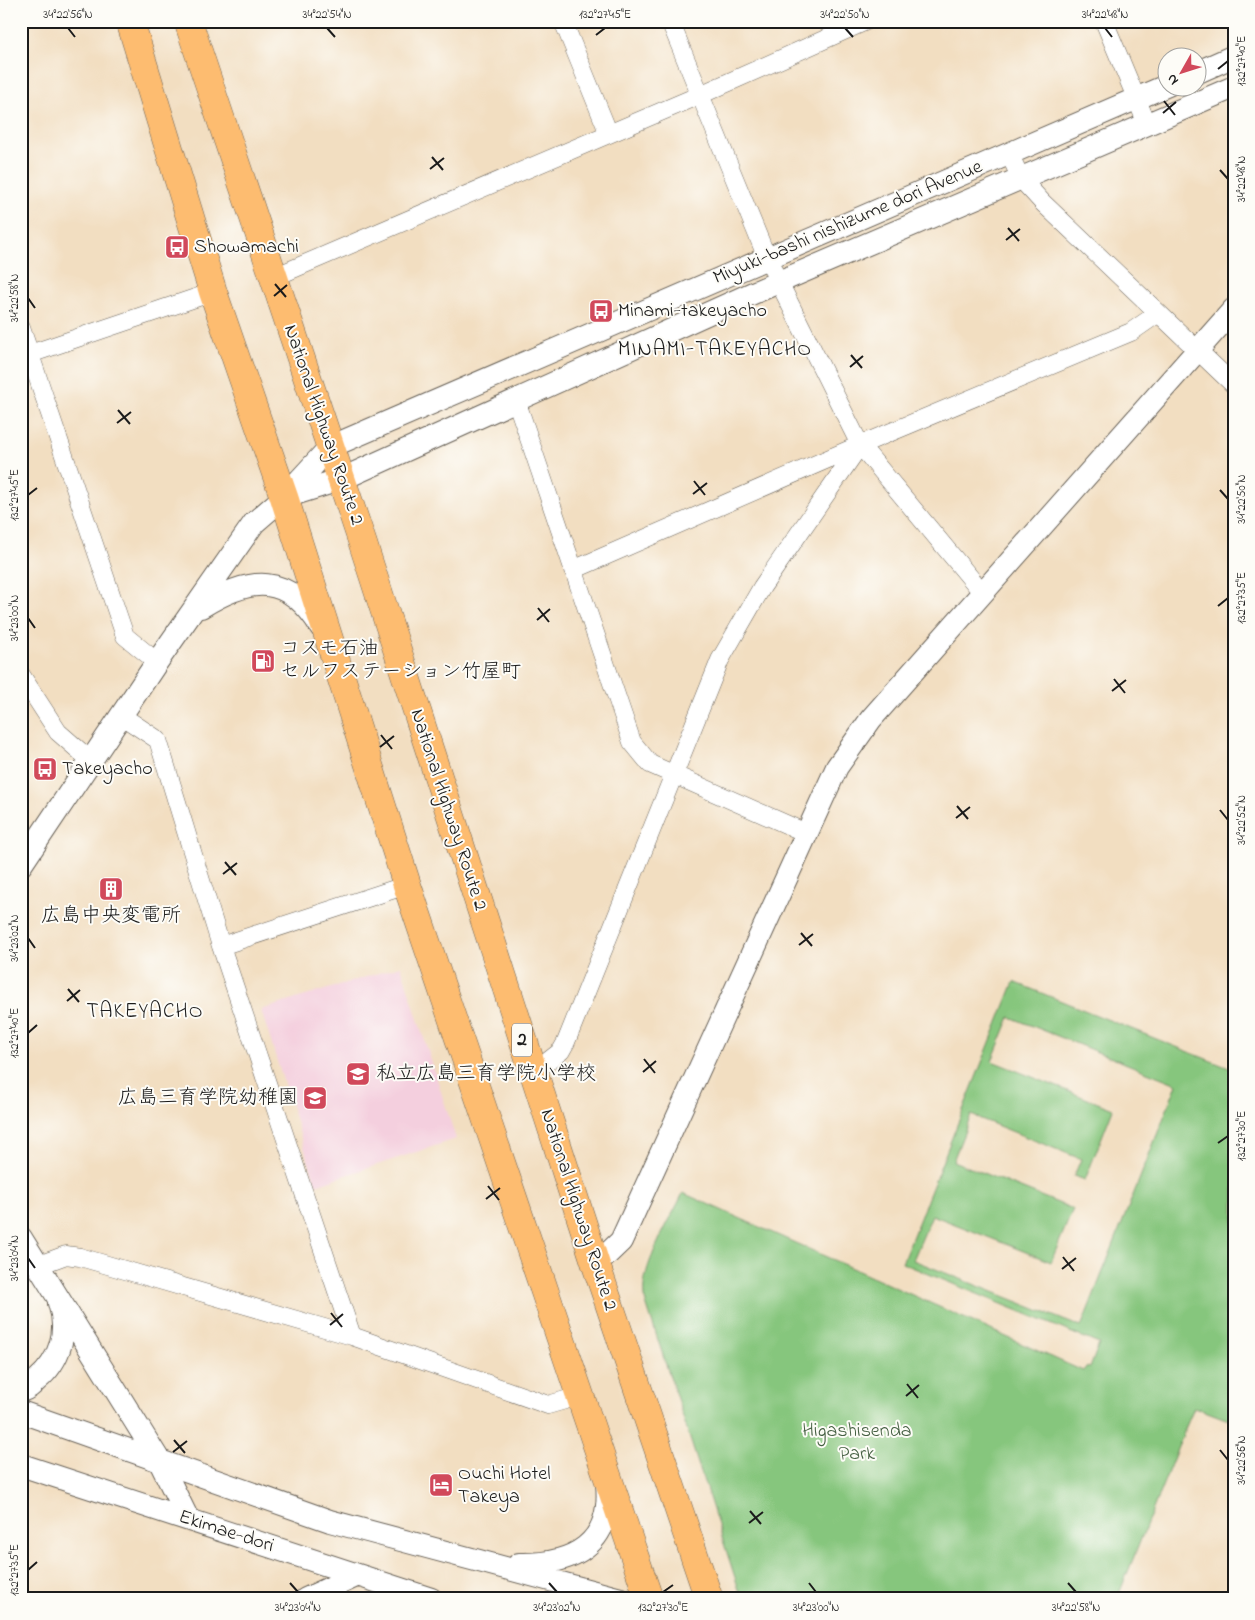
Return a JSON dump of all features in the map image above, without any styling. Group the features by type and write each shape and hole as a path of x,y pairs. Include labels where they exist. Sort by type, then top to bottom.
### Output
{"highway":[{"path":"130,21 213,292 284,497 407,885 649,1599"},
{"name":"National Highway Route 2","path":"188,21 272,278 342,479 533,1073 709,1599"}],"street":[{"path":"563,21 609,134"},
{"path":"670,21 767,258 860,445 982,592"},
{"path":"272,278 700,96 866,21"},
{"path":"1104,21 1148,124"},
{"path":"1208,68 1234,56"},
{"name":"Miyuki-bashi nishizume dori Avenue","path":"284,497 342,479 779,282 1234,87"},
{"name":"Miyuki-bashi nishizume dori Avenue","path":"284,497 330,447 1158,89"},
{"path":"1010,153 1021,179 1157,314 1234,385"},
{"path":"26,356 213,292"},
{"path":"596,1265 621,1241 838,767 871,719 1234,309"},
{"path":"573,570 860,445 1131,332 1157,314"},
{"path":"21,328 26,356 125,636 157,662"},
{"path":"516,400 632,742 650,764 806,834"},
{"path":"533,1073 561,1051 566,1042 720,660 762,587 860,445"},
{"path":"24,853 122,716 157,662 195,611 254,523 284,497"},
{"path":"195,611 223,593 249,584 277,586 299,597 328,639"},
{"path":"21,675 58,732 90,760"},
{"path":"122,716 158,740 221,946 352,1336"},
{"path":"221,946 407,885"},
{"path":"21,1238 159,1460 188,1519"},
{"path":"39,1265 66,1255 80,1257 352,1336 548,1406 580,1396"},
{"path":"21,1391 48,1371 62,1345 63,1316 53,1288"},
{"path":"21,1412 330,1521 493,1563 621,1599"},
{"name":"Ekimae-dori","path":"21,1465 431,1599"},
{"path":"493,1563 539,1565 564,1560 587,1547 602,1525 608,1499 605,1468"},
{"path":"306,1599 358,1575"}],"shaded area":[{"name":"私立広島三育学院小学校","path":"401,966 456,1139 316,1185 261,1010"}],"green space":[{"name":"Higashisenda Park","path":"1014,982 1234,1070 1234,1422 1194,1407 1117,1599 742,1599 644,1297 647,1272 657,1244 683,1193 1083,1371 1086,1367 1090,1368 1099,1344 902,1263","holes":["1010,1017 1177,1084 1081,1327 913,1260 932,1215 1051,1262 1073,1209 953,1161 971,1115 1081,1159 1074,1176 1085,1180 1113,1109 992,1061"]}],"place":[{"name":"Showamachi","path":"177,247"},
{"name":"Minami-takeyacho","path":"601,311"},
{"name":"コスモ石油 セルフステーション竹屋町","path":"263,661"},
{"name":"Takeyacho","path":"45,769"},
{"name":"広島中央変電所","path":"111,889"},
{"name":"私立広島三育学院小学校","path":"358,1074"},
{"name":"広島三育学院幼稚園","path":"315,1098"},
{"name":"Ouchi Hotel Takeya","path":"441,1485"}],"district":[{"name":"MINAMI-TAKEYACHO","path":"715,350"},
{"name":"TAKEYACHO","path":"145,1012"}]}
